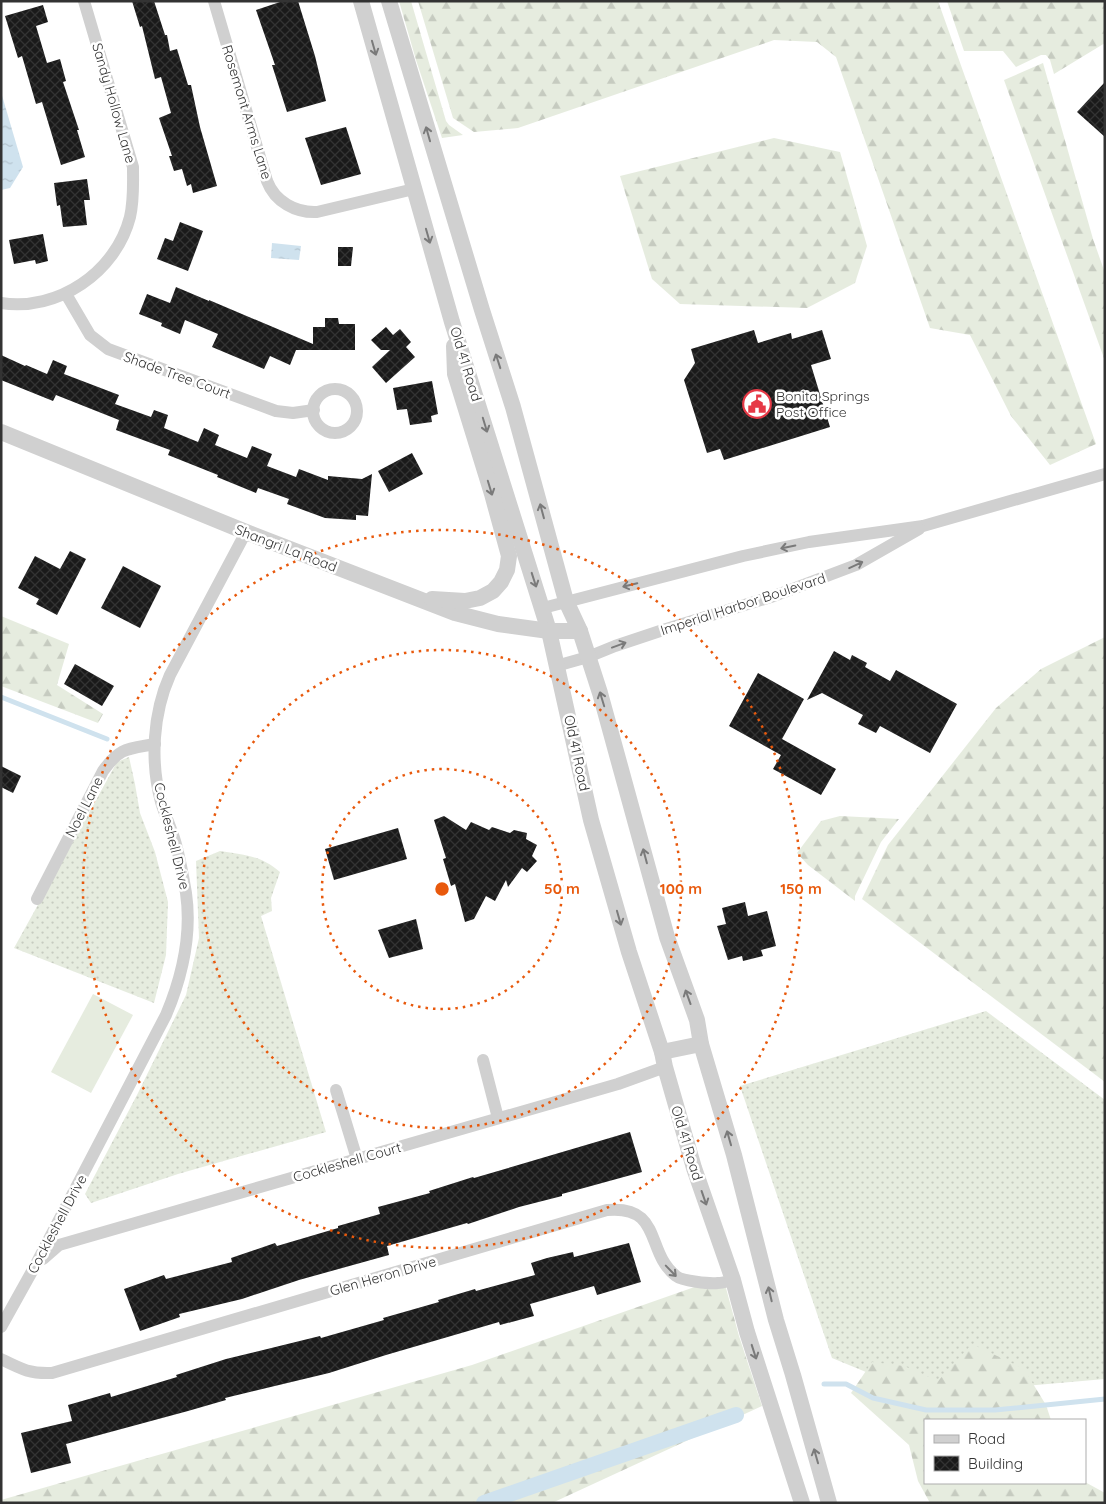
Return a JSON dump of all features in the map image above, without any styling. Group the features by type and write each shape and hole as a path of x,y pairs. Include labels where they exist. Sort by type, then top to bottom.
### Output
{"street":[{"name":"Sandy Hollow Lane","path":"1,303 27,304 47,301 66,294 96,274 122,238 130,217 134,192 132,167 84,1"},
{"name":"Rosemont Arms Lane","path":"214,1 267,182 271,192 280,201 292,207 317,212 414,189"},
{"name":"Old 41 Road","path":"361,1 452,322 550,631 556,666 565,698 591,820 629,952 694,1168 733,1280 747,1332 802,1503"},
{"path":"389,1 513,408 566,601 580,631 612,736 667,937 697,1020 701,1044 734,1155 776,1320 829,1503"},
{"name":"Shade Tree Court","path":"66,294 90,335 108,349 276,411 293,413 314,410"},
{"path":"415,598 465,601 480,598 493,591 500,584 507,570 509,556 455,374 452,322"},
{"name":"Shangri La Road","path":"1,432 246,532 455,613 490,622 550,631 580,631"},
{"name":"Imperial Harbor Boulevard","path":"542,608 809,542 923,526 1105,474"},
{"name":"Imperial Harbor Boulevard","path":"556,666 588,657 653,633 766,598 856,565 923,526"},
{"name":"Cockleshell Drive","path":"1,1327 35,1266 166,1015 179,981 185,950 187,924 186,895 175,842 161,800 157,774 155,727 163,691 170,675 246,532"},
{"name":"Noel Lane","path":"36,899 103,771 112,758 125,749 155,744"},
{"path":"663,1060 701,1044"},
{"path":"483,1060 498,1118"},
{"name":"Cockleshell Court","path":"35,1266 59,1245 618,1084 663,1060"},
{"path":"336,1090 357,1159"},
{"name":"Glen Heron Drive","path":"1,1359 36,1374 52,1373 607,1210 621,1209 634,1213 645,1221 650,1228 666,1266 677,1277 687,1281 716,1284 733,1280"}],"green space":[{"path":"399,1 411,1 446,121 463,135 442,138"},
{"path":"418,1 938,1 1096,444 1050,465 1011,416 970,335 930,328 836,57 817,42 774,40 518,128 474,132 453,118"},
{"path":"947,1 1105,1 1105,43 1054,74 1050,60 1046,55 1041,55 1016,67 1003,51 964,51"},
{"path":"1043,63 1093,239 1105,273 1105,361 1004,80"},
{"path":"774,138 840,152 867,246 855,283 807,308 680,304 652,279 620,176"},
{"path":"1,616 69,644 57,685 103,714 98,723 1,686"},
{"path":"1105,637 1105,1082 862,899 888,845 996,708 1041,669"},
{"path":"129,757 140,813 155,852 168,902 166,955 154,1003 14,948 117,762"},
{"path":"840,816 899,819 881,842 855,896 855,901 808,865 797,853 821,821"},
{"path":"220,851 259,859 280,872 271,898 272,911 261,916 326,1132 178,1174 91,1203 85,1194 138,1093 186,995 199,938 196,861"},
{"path":"93,994 133,1015 91,1093 51,1072"},
{"path":"986,1011 1105,1100 1105,1379 989,1389 900,1386 832,1358 740,1086"},
{"path":"723,1277 739,1336 762,1406 552,1503 1,1503 1,1500 472,1365"},
{"path":"972,1344 1024,1369 1046,1405 1051,1419 924,1419 924,1484 1086,1483 1105,1493 1105,1503 930,1503 918,1481 909,1445 851,1393 872,1362 904,1366 938,1381"}],"water":[{"path":"1,92 23,167 10,188 1,190"},
{"path":"272,243 301,246 299,260 271,258"}],"building":[{"path":"132,1 154,1 165,35 167,35 170,51 177,49 188,85 191,85 200,127 217,186 193,193 191,184 187,186 182,169 174,171 169,156 172,156 159,118 171,113 161,77 155,79 142,26 140,27"},
{"path":"283,1 298,1 315,56 326,101 287,112 272,65 275,65 256,10"},
{"path":"43,5 48,22 36,26 47,63 60,59 66,81 63,82 79,130 77,130 85,157 61,165 42,102 36,104 22,56 18,58 5,16"},
{"path":"1105,82 1105,137 1077,112"},
{"path":"346,127 361,174 321,185 305,138"},
{"path":"87,179 90,200 84,200 87,225 63,227 60,205 57,206 54,183"},
{"path":"180,222 203,231 188,271 157,259 165,238 173,241"},
{"path":"43,234 48,261 36,264 35,260 14,264 9,240"},
{"path":"338,247 353,247 351,266 338,266"},
{"path":"176,287 313,344 313,327 325,327 325,318 338,318 339,324 355,324 355,350 296,350 290,365 270,356 264,369 212,347 218,334 185,320 180,334 161,326 162,323 139,314 147,294 170,303"},
{"path":"386,327 393,335 400,329 411,342 406,347 415,357 386,383 372,367 390,350 381,350 371,340"},
{"name":"Bonita Springs Post Office","path":"754,330 758,343 791,333 792,339 822,330 831,359 811,365 830,427 724,460 720,449 707,453 684,380 695,363 691,349"},
{"path":"1,355 47,374 53,360 67,366 64,374 119,395 115,404 151,417 154,410 168,415 164,428 198,442 204,428 219,435 215,445 247,458 252,446 272,454 267,466 296,477 299,469 328,480 328,476 362,479 372,474 368,516 356,515 356,520 325,518 287,504 289,499 258,488 256,493 217,477 218,475 168,455 170,450 116,430 119,420 56,395 53,401 1,380"},
{"path":"432,381 438,414 431,416 432,422 410,425 407,409 397,410 393,388"},
{"path":"412,453 423,474 389,492 378,471"},
{"path":"70,551 86,559 57,615 36,604 39,599 18,588 35,556 60,569"},
{"path":"123,566 161,586 140,628 101,608"},
{"path":"834,651 850,660 852,655 867,663 865,667 890,681 896,670 957,704 930,753 880,726 876,733 858,724 863,715 822,693 807,700"},
{"path":"75,664 114,686 102,706 64,684"},
{"path":"758,673 804,699 782,739 836,769 821,795 773,769 781,755 729,726"},
{"path":"1,766 21,776 13,793 1,787"},
{"path":"444,816 466,830 471,822 489,830 492,827 510,833 514,830 527,833 526,839 537,845 532,856 537,861 527,872 522,868 508,887 506,880 495,901 486,896 474,919 465,922 455,884 451,886 443,859 446,858 434,820"},
{"path":"398,828 407,859 334,880 325,849"},
{"path":"745,902 748,916 767,911 776,946 761,950 763,956 743,961 742,956 728,960 717,926 726,924 722,908"},
{"path":"416,919 423,949 389,958 378,930"},
{"path":"630,1132 642,1172 387,1246 389,1255 299,1280 242,1299 179,1314 180,1317 140,1331 124,1289 164,1275 166,1279 232,1262 231,1258 275,1243 277,1246 380,1214 378,1207 430,1193 429,1191 473,1177"},
{"path":"629,1243 641,1282 597,1295 594,1286 530,1304 534,1316 500,1325 499,1322 329,1373 225,1398 226,1400 66,1444 71,1463 31,1473 21,1433 72,1421 68,1405 110,1393 111,1397 177,1377 176,1375 226,1359 320,1336 321,1338 384,1320 383,1318 439,1302 438,1300 475,1289 476,1291 535,1275 531,1263 547,1258 573,1252 574,1257"}],"waterway":[{"path":"1,697 107,739"},
{"path":"824,1384 846,1384 873,1398 926,1410 995,1410 1105,1399"},
{"path":"484,1503 736,1415"}],"place":[{"name":"Bonita Springs Post Office","path":"757,404"}]}
